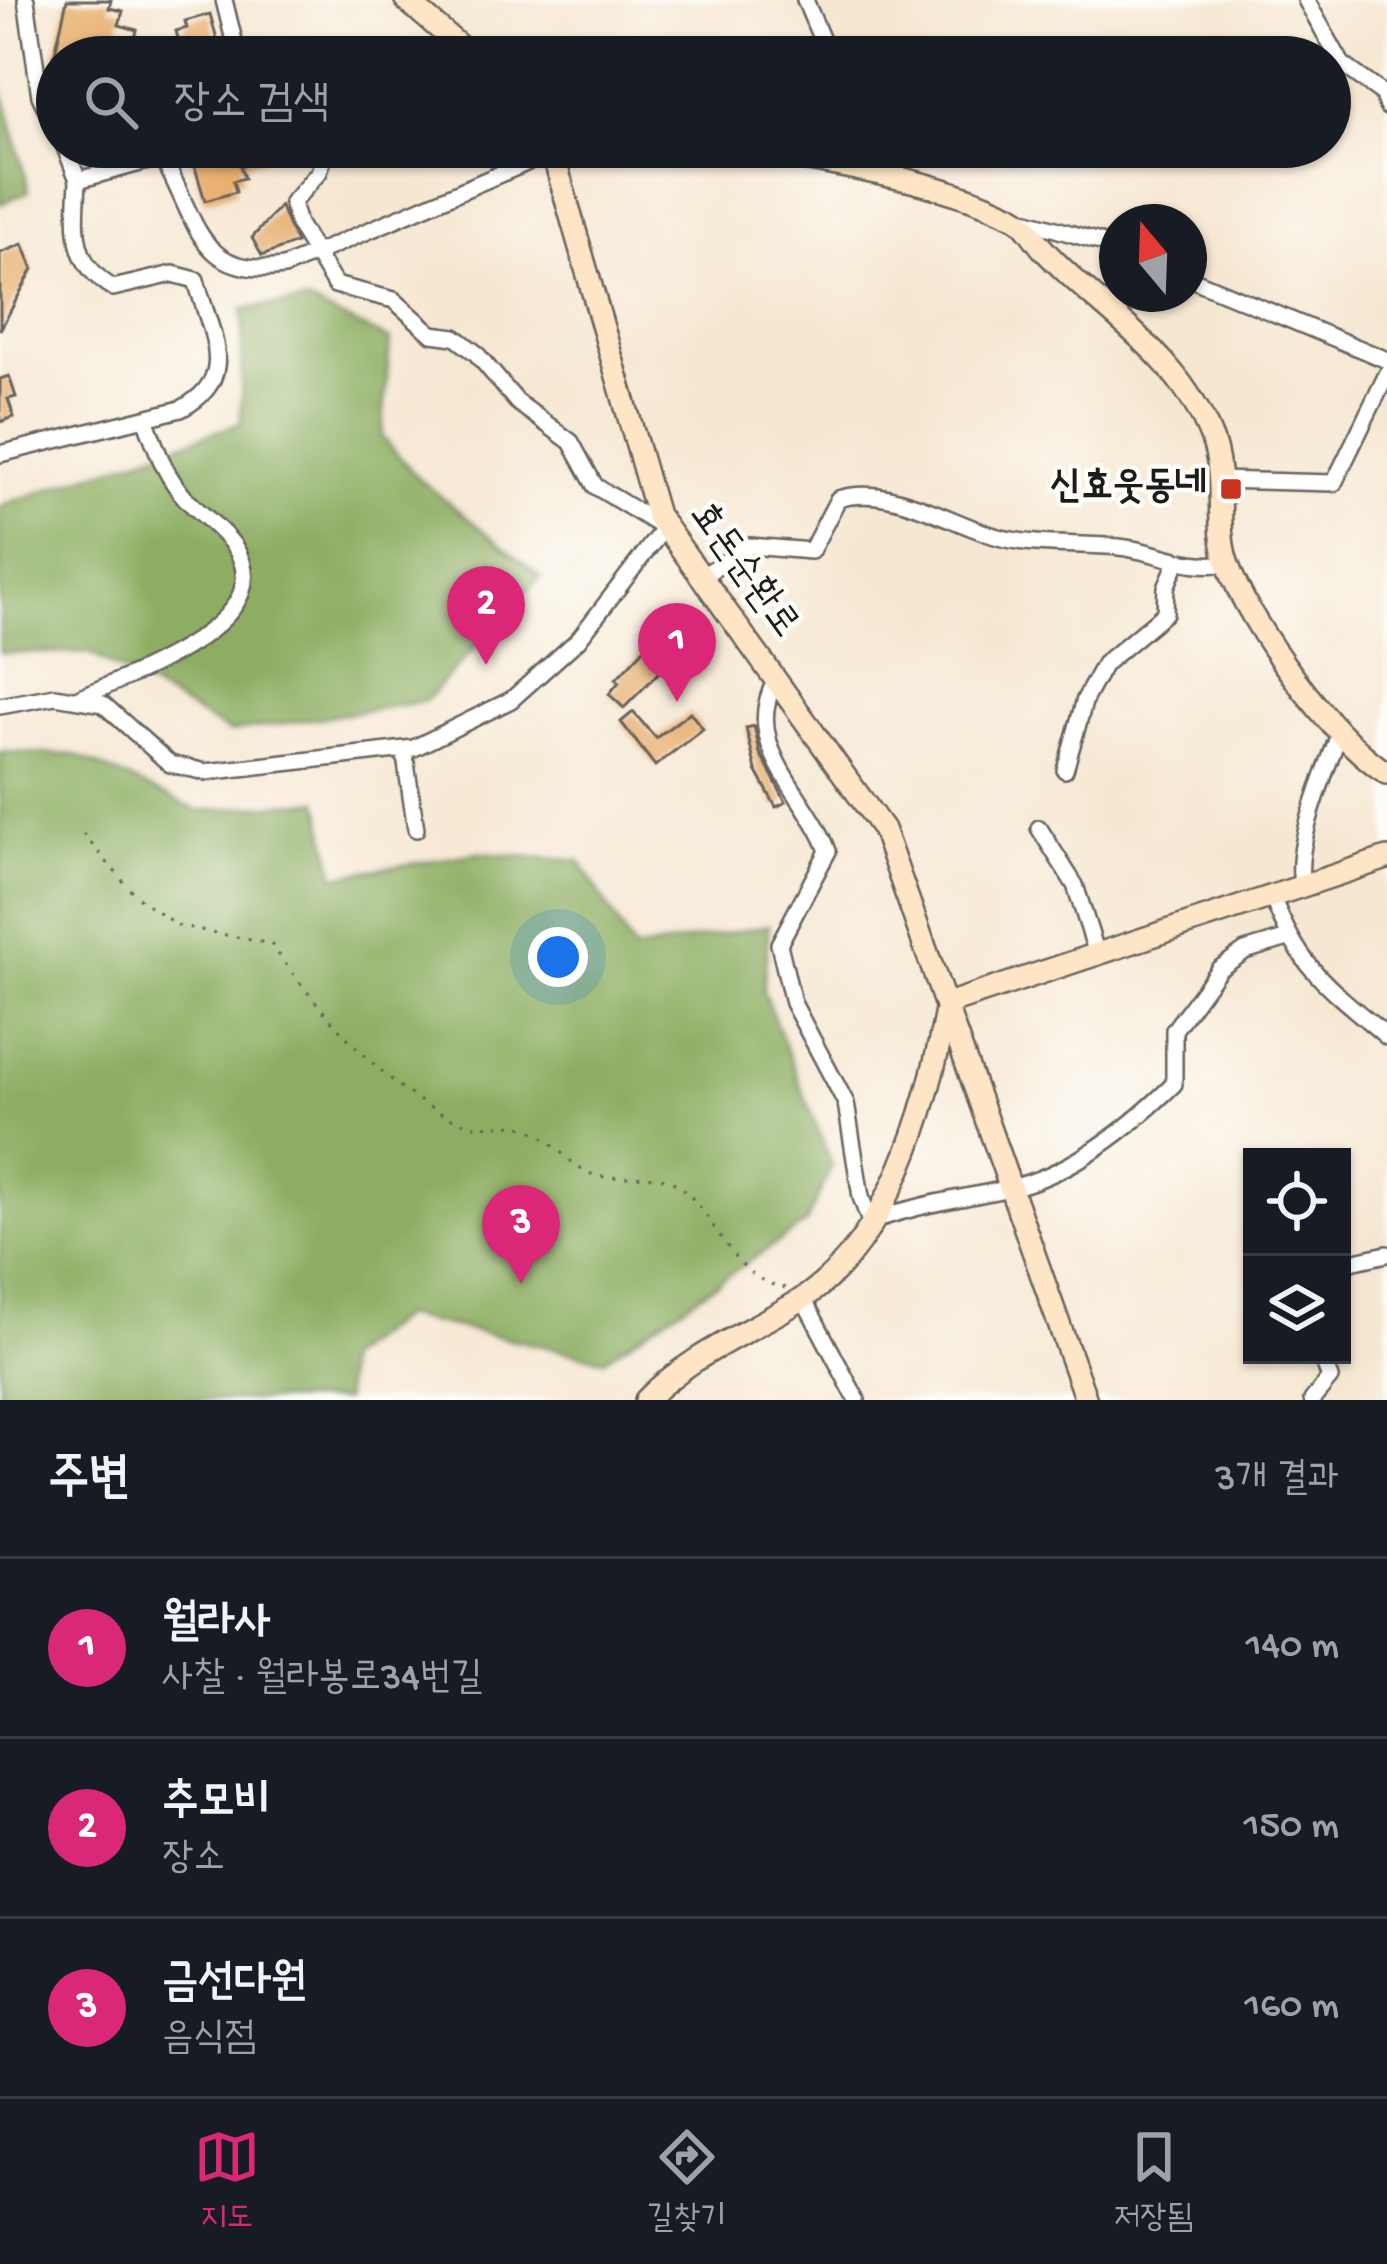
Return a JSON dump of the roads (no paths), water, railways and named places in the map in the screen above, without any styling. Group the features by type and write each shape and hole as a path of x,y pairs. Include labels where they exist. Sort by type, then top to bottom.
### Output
{"street":[{"path":"26,0 36,69"},
{"path":"224,0 233,36"},
{"path":"406,0 448,36"},
{"path":"805,0 820,36"},
{"path":"1306,0 1326,36"},
{"path":"1351,71 1382,94 1387,107"},
{"path":"0,454 49,438 146,421 207,395 220,367 196,280 173,274 113,288 91,275 75,247 78,180 73,168"},
{"path":"78,180 121,168"},
{"path":"166,168 206,248 247,272 284,267 509,168"},
{"path":"0,706 55,696 104,704 170,764 206,772 404,750 512,700 578,640 664,528 595,486 571,442 517,402 476,353 455,338 432,334 394,300 335,285 292,203 320,168"},
{"name":"효돈순환로","path":"560,168 635,455 664,528 883,829 1086,1400"},
{"path":"845,168 1099,242"},
{"path":"1018,218 1045,252 1129,322 1193,400 1214,443 1227,563 1318,710 1387,773"},
{"path":"1207,285 1385,354"},
{"path":"1218,480 1334,483 1387,374"},
{"path":"76,700 218,628 241,601 246,577 236,548 164,471 146,421"},
{"path":"699,578 750,546 811,551 838,499 854,494 938,511 1000,537 1154,552 1176,564 1199,568 1227,563"},
{"path":"1065,770 1094,682 1104,664 1165,613 1166,587 1176,564"},
{"path":"776,680 766,697 765,718 776,761 828,851 779,944 793,1003 847,1103 861,1197 873,1222"},
{"path":"1303,885 1299,874 1314,808 1340,731"},
{"path":"404,750 416,829"},
{"path":"1039,828 1075,885 1097,954"},
{"path":"646,1400 676,1370 808,1294 850,1259 873,1222 921,1115 947,1004 1387,858"},
{"path":"1272,896 1288,938 1312,974 1387,1037"},
{"path":"873,1222 935,1199 1012,1188 1062,1169 1155,1103 1178,1073 1174,1030 1220,969 1245,950 1288,938"},
{"path":"1351,1262 1387,1254"},
{"path":"808,1294 857,1400"},
{"path":"1312,1400 1330,1378 1325,1364"}],"place":[{"name":"신효웃동네","path":"1231,489"},
{"name":"추모비","path":"486,665"},
{"name":"월라사","path":"677,702"},
{"name":"금선다원","path":"521,1284"}]}
